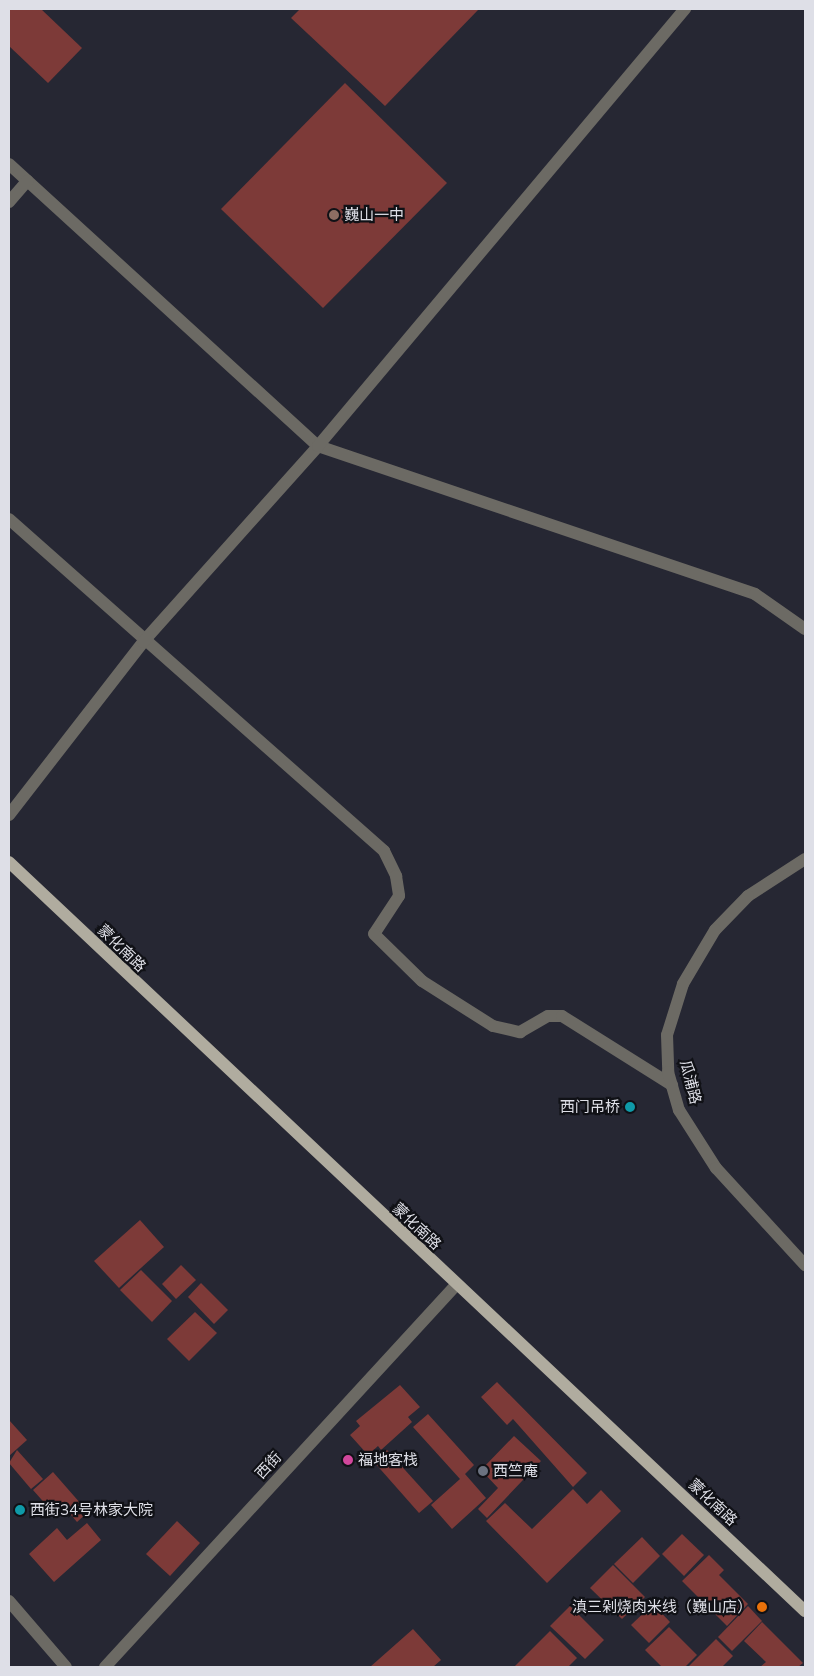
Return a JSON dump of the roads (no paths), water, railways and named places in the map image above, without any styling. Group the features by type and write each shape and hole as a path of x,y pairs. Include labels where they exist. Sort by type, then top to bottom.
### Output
{"main road":[{"name":"蒙化南路","path":"9,862 456,1285 805,1611"}],"street":[{"path":"9,815 143,642 318,446 686,9"},
{"path":"9,164 318,446 755,594 805,629"},
{"path":"9,202 27,181"},
{"path":"9,519 143,642 384,851 396,876 399,896 374,934 422,980 494,1026 520,1032 548,1016 562,1016 672,1085"},
{"name":"瓜浦路","path":"805,859 748,896 715,930 683,984 667,1035 672,1085 679,1110 716,1168 805,1265"},
{"name":"西街","path":"105,1667 456,1285"},
{"path":"9,1601 66,1667"}],"place":[{"name":"巍山一中","path":"334,215"},
{"name":"西门吊桥","path":"630,1107"},
{"name":"福地客栈","path":"348,1460"},
{"name":"西竺庵","path":"483,1471"},
{"name":"西街34号林家大院","path":"20,1510"},
{"name":"滇三剁烧肉米线（巍山店）","path":"762,1607"}]}
